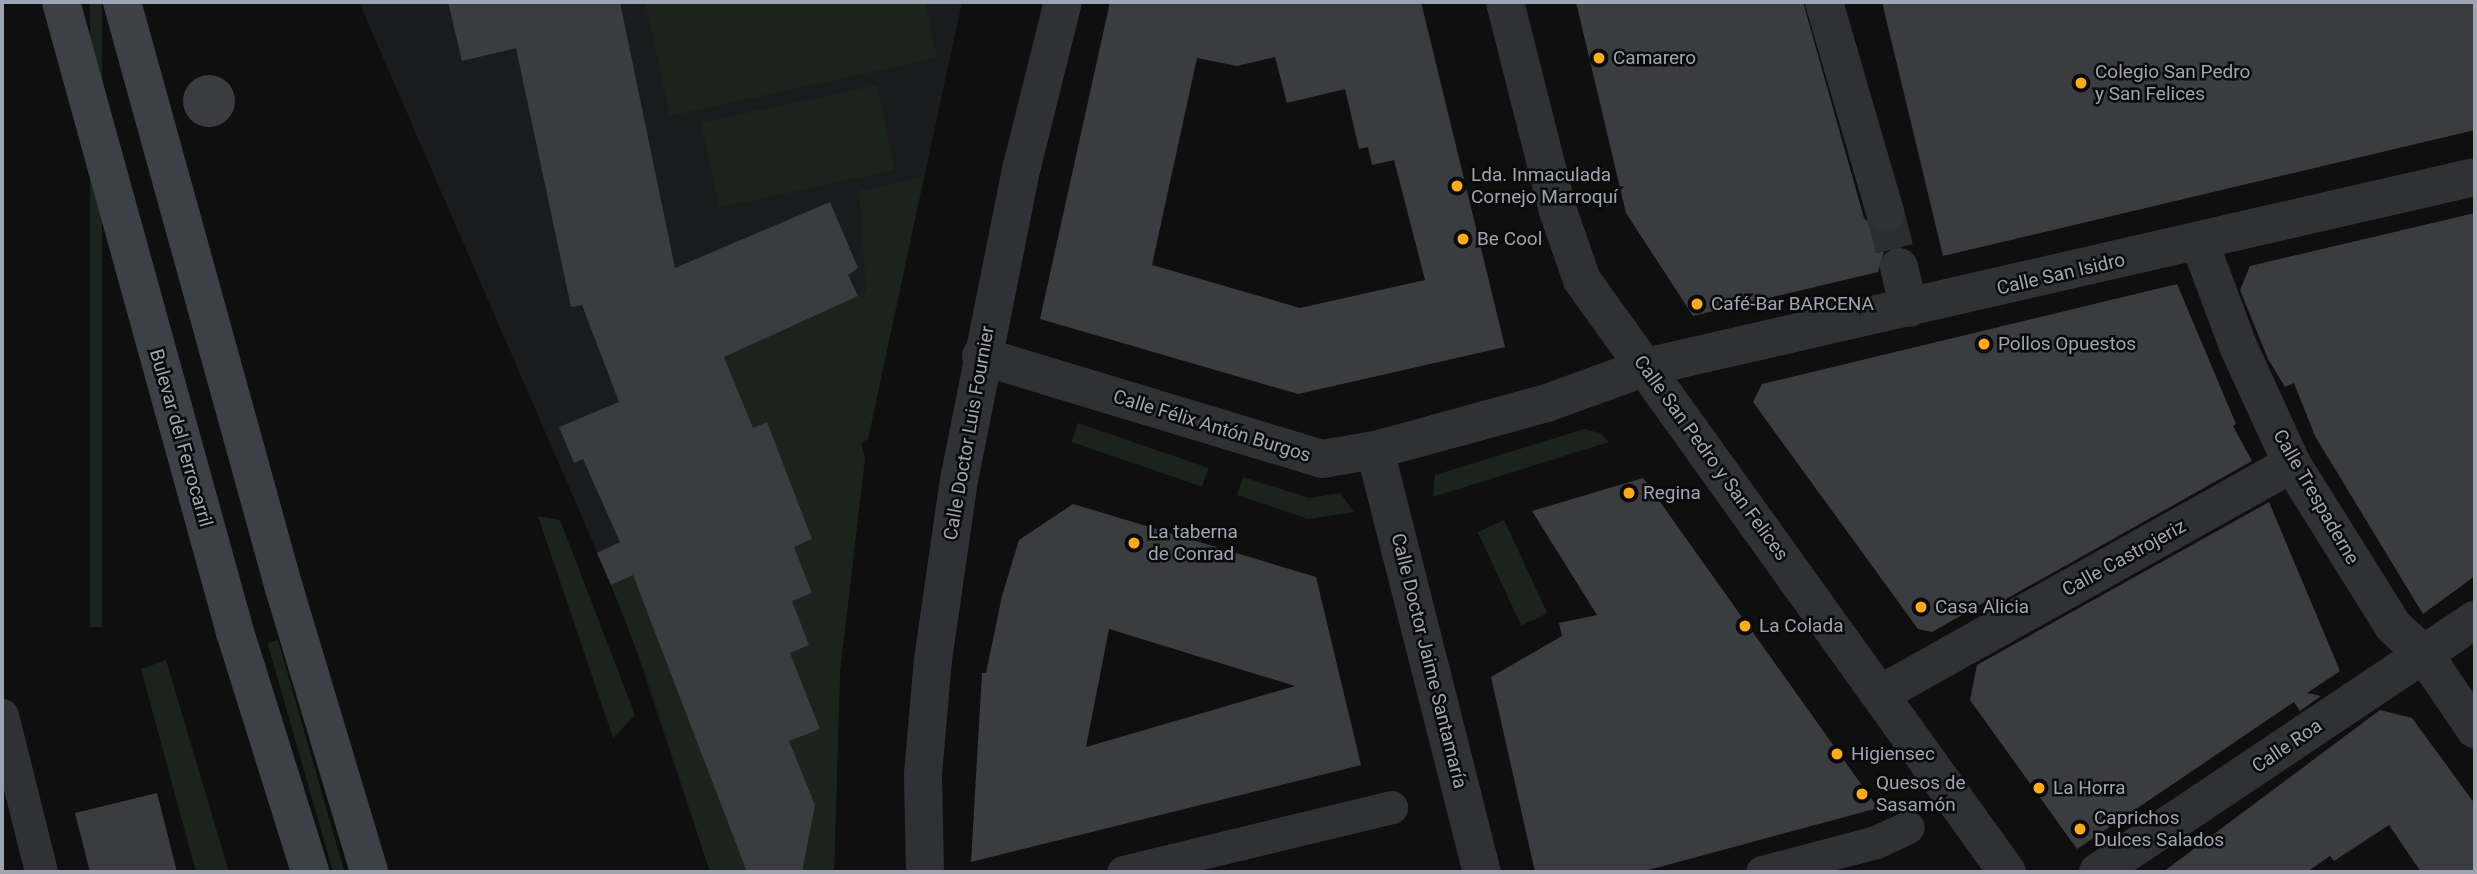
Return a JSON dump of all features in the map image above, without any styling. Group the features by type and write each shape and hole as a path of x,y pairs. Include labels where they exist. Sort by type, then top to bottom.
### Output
{"main road":[{"name":"Bulevar del Ferrocarril","path":"61,2 235,632 310,872"},
{"path":"122,2 284,588 369,872"}],"street":[{"name":"Calle Doctor Luis Fournier","path":"925,872 923,774 933,660 982,356 1022,166 1063,2"},
{"name":"Calle San Pedro y San Felices","path":"1505,2 1558,211 1582,280 1882,692 2007,872"},
{"path":"1824,2 1885,212"},
{"name":"Calle San Isidro","path":"1646,367 1909,309 2475,177"},
{"name":"Calle Trespaderne","path":"2199,241 2238,346 2292,464 2394,627 2424,654 2475,729"},
{"path":"1899,267 1909,309"},
{"name":"Calle Félix Antón Burgos","path":"982,356 1288,452 1322,459 1375,450 1547,402 1646,367"},
{"name":"Calle Doctor Jaime Santamaría","path":"1375,450 1482,872"},
{"name":"Calle Castrojeriz","path":"1882,692 2292,464"},
{"name":"Calle Roa","path":"2098,872 2475,620"},
{"path":"2,715 41,872"},
{"path":"1123,872 1391,807"},
{"path":"1762,872 1875,842 1908,827"}],"shaded area":[{"path":"90,2 102,2 102,627 90,627"},
{"path":"359,2 962,2 868,439 861,443 865,458 840,672 834,872 710,872 624,614"},
{"path":"645,2 925,2 937,58 670,116"},
{"path":"877,85 895,170 719,208 701,122"},
{"path":"924,176 868,439 861,443 865,458 840,672 834,872 802,872 814,805 789,741 820,728 790,653 809,645 792,601 812,593 794,547 812,539 766,422 753,428 724,357 866,292 859,191"},
{"path":"1078,423 1208,468 1202,487 1071,442"},
{"path":"1584,429 1600,433 1609,442 1433,497 1435,475"},
{"path":"1243,477 1309,498 1340,493 1354,512 1308,519 1237,495"},
{"path":"538,516 560,520 635,715 613,738"},
{"path":"1504,520 1548,613 1521,626 1478,532"},
{"path":"633,575 747,872 710,872 648,679 611,585"},
{"path":"278,640 344,872 333,872 267,643"},
{"path":"166,660 229,872 196,872 141,669"}],"building":[{"path":"448,2 620,2 675,268 830,202 858,268 848,275 858,296 724,357 753,428 767,422 812,539 794,547 812,593 792,601 809,645 790,653 820,729 789,741 815,805 802,872 747,872 633,575 611,585 597,553 620,542 583,459 574,463 559,427 619,402 582,305 571,307 516,48 462,61"},
{"path":"1110,2 1421,2 1505,347 1298,394 1040,319","holes":["1275,57 1287,103 1345,89 1359,149 1368,147 1372,165 1394,160 1425,280 1300,308 1152,265 1197,58 1237,66"]},
{"path":"1576,2 1803,2 1864,218 1878,232 1884,252 1878,272 1693,316 1626,213"},
{"path":"1882,2 2475,2 2475,130 1943,256"},
{"path":"209,75 228,82 235,101 228,120 209,127 190,120 183,101 190,82"},
{"path":"2475,213 2475,576 2423,614 2315,436 2294,383 2285,387 2268,359 2240,290 2250,266"},
{"path":"2177,284 2236,424 2233,426 2252,461 1990,608 1992,598 1932,632 1918,629 1753,402 1762,384"},
{"path":"1643,478 1878,808 1641,872 1535,872 1491,677 1562,636 1559,623 1597,615 1532,511"},
{"path":"2269,502 2340,671 2307,693 2321,696 2300,711 2294,702 2077,849 1970,700 1977,665"},
{"path":"1073,504 1316,577 1361,765 971,862 982,673 986,673 1002,596 1019,540","holes":["1109,629 1295,686 1086,747"]},
{"path":"2380,710 2412,718 2475,804 2475,872 2421,872 2389,825 2334,861 2330,856 2307,872 2163,872"},
{"path":"157,793 177,872 90,872 75,813"}],"tunnel":[{"path":"1885,212 1899,267"}],"place":[{"name":"Camarero","path":"1599,58"},
{"name":"Colegio San Pedro y San Felices","path":"2081,83"},
{"name":"Lda. Inmaculada Cornejo Marroquí","path":"1457,186"},
{"name":"Be Cool","path":"1463,239"},
{"name":"Café-Bar BARCENA","path":"1697,304"},
{"name":"Pollos Opuestos","path":"1984,344"},
{"name":"Regina","path":"1629,493"},
{"name":"La taberna de Conrad","path":"1134,543"},
{"name":"Casa Alicia","path":"1921,607"},
{"name":"La Colada","path":"1745,626"},
{"name":"Higiensec","path":"1837,754"},
{"name":"La Horra","path":"2039,788"},
{"name":"Quesos de Sasamón","path":"1862,794"},
{"name":"Caprichos Dulces Salados","path":"2080,829"}]}
